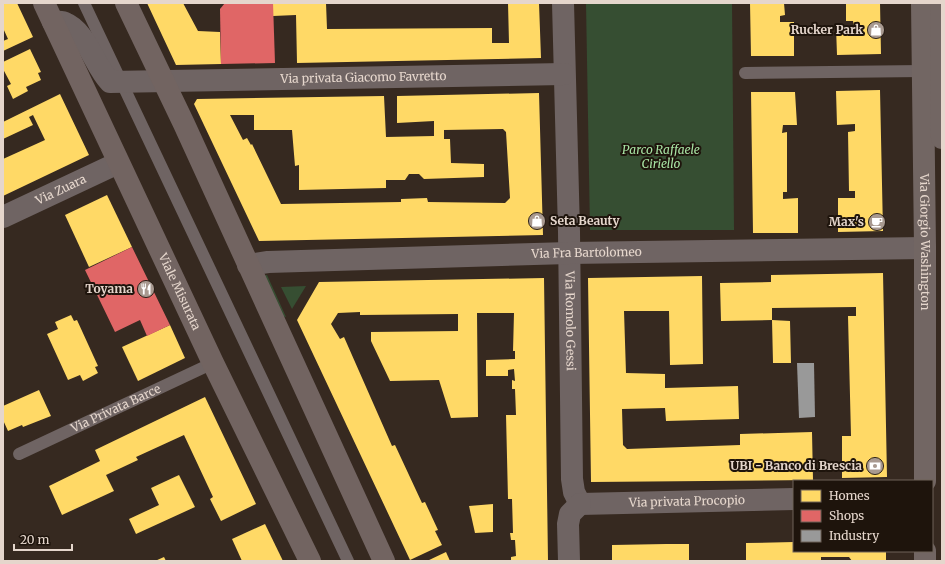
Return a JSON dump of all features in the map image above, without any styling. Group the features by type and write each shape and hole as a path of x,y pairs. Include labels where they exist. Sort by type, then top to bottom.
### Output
{"main road":[{"path":"126,3 384,561"},
{"name":"Viale Misurata","path":"48,12 213,363 310,561"}],"street":[{"name":"Via Romolo Gessi","path":"563,3 570,253 572,479 574,492 580,504"},
{"name":"Via Giorgio Washington","path":"922,3 942,138"},
{"name":"Via Giorgio Washington","path":"925,480 933,248 932,70 941,3"},
{"name":"Viale Misurata","path":"48,12 65,22 84,41 102,75 110,82 163,82"},
{"name":"Via privata Giacomo Favretto","path":"163,82 564,74"},
{"name":"Via Zuara","path":"3,217 118,162"},
{"name":"Via Fra Bartolomeo","path":"248,265 284,262 570,253 933,248"},
{"name":"Via privata Procopio","path":"580,504 793,499"},
{"path":"569,561 568,524 570,514 580,504"}],"lane":[{"path":"84,3 348,561"},
{"path":"745,73 932,70"},
{"name":"Via Privata Barce","path":"19,454 213,363"}],"green space":[{"name":"Parco Raffaele Ciriello","path":"586,3 732,3 734,230 590,230"},
{"path":"267,275 286,317 278,315 260,276"},
{"path":"306,286 292,309 281,287"}],"building: Homes":[{"path":"3,3 17,3 33,37 3,51 3,41 8,39 3,28"},
{"path":"147,3 183,3 198,31 220,32 221,64 176,65"},
{"path":"273,3 326,3 327,29 492,28 492,43 509,43 508,3 539,3 541,58 297,63 296,15 273,16"},
{"path":"750,3 784,3 785,15 780,16 780,22 794,22 794,56 751,56"},
{"path":"846,3 880,3 881,54 837,55 836,27 854,26 853,21 846,21"},
{"path":"30,49 41,72 38,73 41,80 26,87 28,91 13,99 7,86 11,84 3,69 3,62"},
{"path":"880,90 883,231 838,232 838,198 855,198 855,191 849,191 848,132 855,131 855,124 837,125 836,91"},
{"path":"751,92 795,92 797,125 783,125 782,133 787,132 787,192 783,192 783,199 798,198 798,233 753,233"},
{"path":"539,93 543,235 259,241 194,104 197,99 384,96 386,137 434,136 434,121 397,123 397,96","holes":["230,115 254,115 254,130 292,130 295,166 299,165 299,190 386,188 386,180 405,180 409,174 419,174 424,179 484,177 484,164 451,163 450,139 444,139 444,130 503,129 506,132 510,198 505,203 428,202 427,198 401,199 401,202 281,204 252,144 251,145 247,138 243,140"]},
{"path":"60,94 89,155 3,196 3,159 45,140 33,115 29,117 33,125 3,139 3,122"},
{"path":"107,195 132,247 89,267 65,215"},
{"path":"883,273 887,477 842,478 842,436 851,436 848,316 856,316 856,307 772,308 772,320 721,321 720,283 771,282 771,275"},
{"path":"702,276 703,364 670,365 669,311 624,311 626,373 665,374 665,388 738,386 739,419 666,421 665,408 622,409 623,445 627,449 740,445 740,434 812,432 813,480 591,482 588,278"},
{"path":"544,278 548,561 511,561 511,557 516,556 515,540 511,540 510,533 513,533 512,499 508,499 506,415 516,415 515,389 512,389 512,380 515,381 514,369 508,370 508,376 486,376 486,360 515,359 515,351 513,351 514,313 477,313 478,417 451,418 439,380 390,381 371,341 371,332 458,331 458,314 360,315 360,312 338,313 331,324 340,339 344,337 392,446 395,445 422,503 425,502 438,530 435,531 442,545 410,560 297,320 319,282"},
{"path":"71,315 74,321 77,320 98,366 95,367 98,373 83,381 80,375 68,380 47,334 58,329 55,322"},
{"path":"772,320 790,321 791,363 773,363"},
{"path":"170,325 185,358 138,381 122,347"},
{"path":"39,390 51,416 8,431 3,420 3,406"},
{"path":"205,397 256,504 221,521 210,499 213,497 184,435 136,457 138,460 106,475 114,491 62,515 49,486 100,461 95,450"},
{"path":"179,475 195,507 136,534 129,519 159,505 151,488"},
{"path":"493,504 493,532 475,533 469,506"},
{"path":"265,524 283,561 242,561 232,539"},
{"path":"793,542 793,552 886,552 886,561 852,561 849,557 821,557 821,561 746,561 746,543"},
{"path":"689,544 689,561 612,561 612,545"},
{"path":"446,552 450,561 427,561"},
{"path":"164,557 166,561 155,561"}],"building: Shops":[{"path":"225,3 273,3 275,63 221,64 220,9"},
{"path":"132,247 170,325 147,336 140,320 115,332 85,270"}],"building: Industry":[{"path":"797,363 814,363 815,417 799,418"}],"place":[{"name":"Rucker Park","path":"876,30"},
{"name":"Seta Beauty","path":"537,221"},
{"name":"Max's","path":"877,222"},
{"name":"Toyama","path":"146,289"},
{"name":"UBI - Banco di Brescia","path":"875,466"}]}
